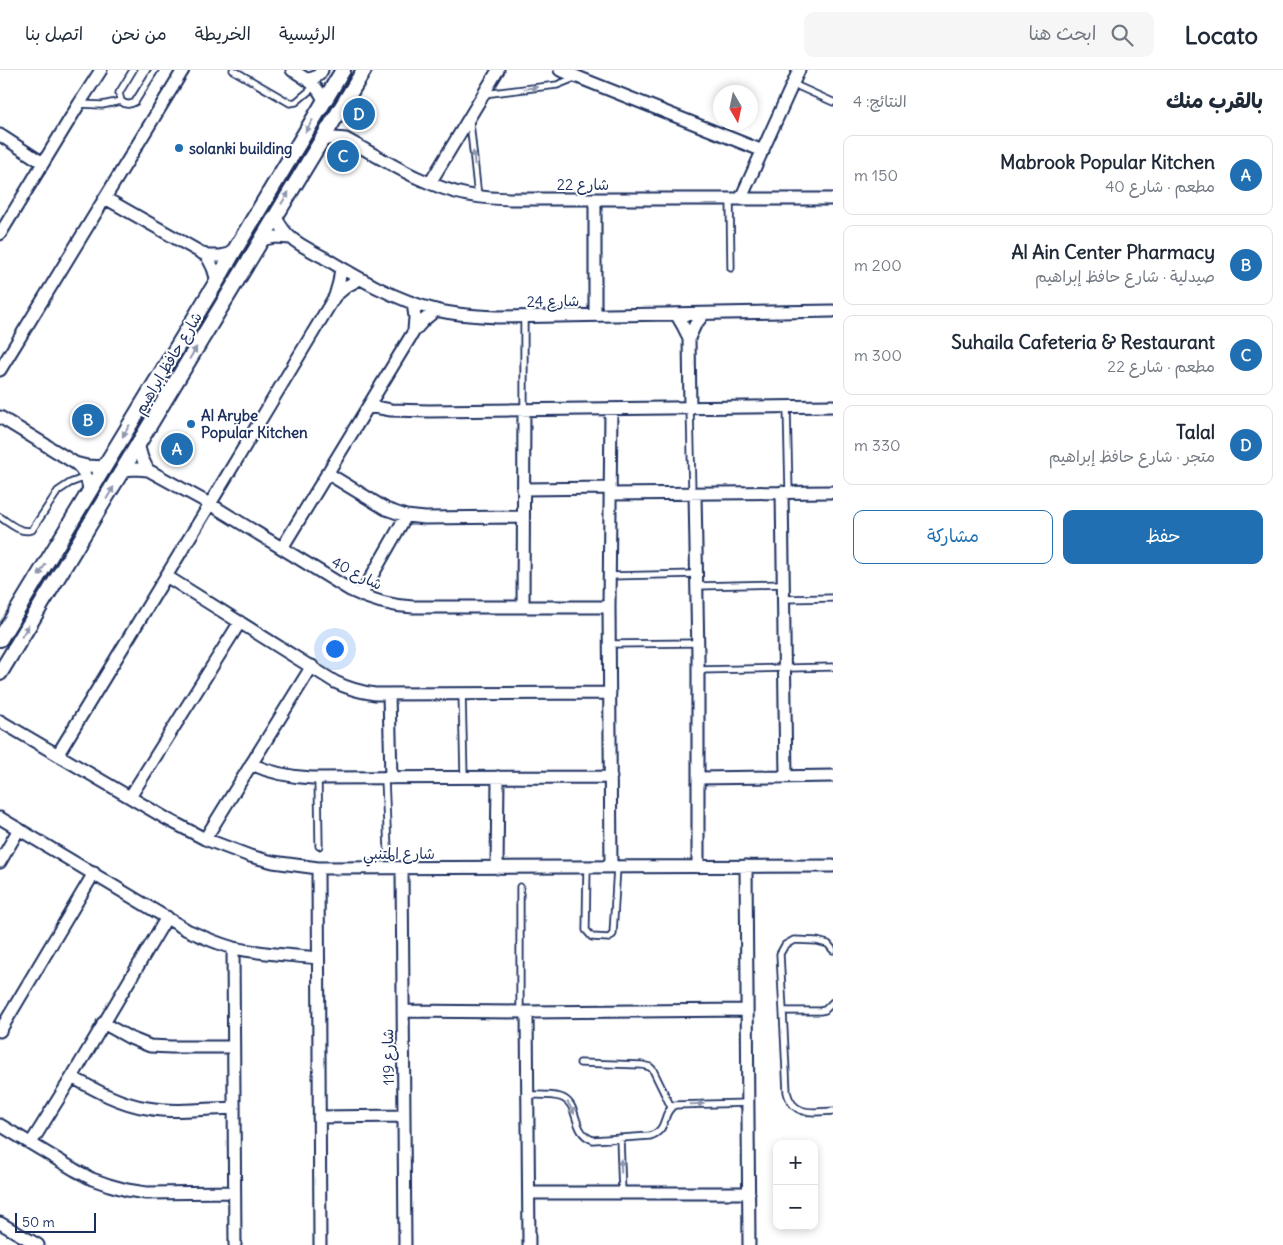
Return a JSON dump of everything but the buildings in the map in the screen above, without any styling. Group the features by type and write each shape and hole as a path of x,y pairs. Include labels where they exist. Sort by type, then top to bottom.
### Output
{"street":[{"path":"0,234 78,104 101,70"},
{"path":"0,370 183,70"},
{"path":"292,70 310,82 322,95 324,101"},
{"path":"310,82 322,70"},
{"name":"شارع حافظ إبراهيم","path":"2,629 89,494 343,70"},
{"name":"شارع حافظ إبراهيم","path":"0,673 274,216 364,70"},
{"path":"430,183 498,70"},
{"path":"560,70 763,150"},
{"path":"736,198 763,150 799,70"},
{"path":"336,115 346,139"},
{"path":"0,136 43,163"},
{"path":"321,140 346,139"},
{"name":"شارع 22","path":"346,139 417,178 456,192 478,197 499,199 833,198"},
{"path":"105,198 207,256 233,253"},
{"path":"595,199 595,315"},
{"name":"شارع 24","path":"274,216 291,238 341,268 388,293 436,310 479,316 524,317 833,312"},
{"path":"260,240 275,237 291,238"},
{"path":"207,256 217,281"},
{"path":"58,754 334,296 341,268"},
{"path":"334,296 360,279"},
{"path":"413,303 414,331"},
{"path":"282,548 414,331 436,310"},
{"path":"676,314 688,338 690,408"},
{"path":"688,338 704,314"},
{"path":"369,406 391,410 833,406"},
{"path":"611,409 609,607 614,867"},
{"path":"523,606 524,410"},
{"path":"0,417 76,463 86,478 89,494"},
{"path":"138,444 148,470"},
{"path":"76,463 105,467"},
{"name":"شارع 40","path":"123,470 148,470 210,504 361,595 381,603 402,606 609,607"},
{"path":"327,473 386,509 406,516 425,518 524,517"},
{"path":"523,489 693,493 833,492"},
{"path":"786,492 783,584 786,777"},
{"path":"693,493 698,643 698,867"},
{"path":"361,595 406,516"},
{"path":"166,576 335,682 361,692 390,694 610,693"},
{"path":"130,797 240,622"},
{"path":"206,838 312,666"},
{"path":"388,778 390,694"},
{"name":"شارع المتنبي","path":"0,721 167,819 228,848 266,860 296,866 318,868 833,866"},
{"path":"251,764 281,775 318,778 611,777"},
{"path":"698,778 833,776"},
{"path":"496,868 498,777"},
{"path":"0,818 187,930 209,940 233,948 250,951 318,958"},
{"path":"0,862 19,829"},
{"path":"746,866 749,1245"},
{"path":"318,868 320,1245"},
{"name":"شارع 119","path":"402,868 405,1245"},
{"path":"0,1031 94,873"},
{"path":"31,1143 167,917"},
{"path":"233,948 235,1245"},
{"path":"403,1011 747,1010"},
{"path":"523,1012 528,1095 529,1245"},
{"path":"104,1023 130,1038 150,1046 233,1047"},
{"path":"72,1077 113,1098 145,1108 162,1110 233,1108"},
{"path":"319,1117 404,1116"},
{"path":"0,1125 109,1186 146,1192 234,1192"},
{"path":"529,1194 749,1193"},
{"path":"0,1223 38,1245"}],"lane":[{"path":"121,101 119,93 133,70"},
{"path":"78,104 102,105 121,101 128,105 135,102 156,70"},
{"path":"232,70 290,103 298,101 310,82"},
{"path":"484,94 557,85 578,77"},
{"path":"793,84 833,102"},
{"path":"469,118 478,197"},
{"path":"732,268 736,198"},
{"path":"524,317 524,410"},
{"path":"786,492 788,406"},
{"path":"690,408 693,493"},
{"path":"0,517 29,532 58,491 70,483 86,478"},
{"path":"610,576 783,584"},
{"path":"783,599 833,598"},
{"path":"610,644 698,643"},
{"path":"698,670 833,667"},
{"path":"462,693 464,778"},
{"path":"318,778 320,846"},
{"path":"388,778 388,850"},
{"path":"587,867 586,930 592,937 609,938 613,934 614,867"},
{"path":"520,888 523,1012"},
{"path":"833,950 828,944 817,941 794,940 785,945 780,954 788,1098 801,1111 833,1111"},
{"path":"783,1012 820,1011 825,1010 833,1002"},
{"path":"580,1063 642,1065 650,1067 655,1073 671,1107"},
{"path":"528,1095 555,1096 564,1099 572,1106 582,1134 593,1140 650,1136 662,1128 668,1110 679,1104 748,1103"},
{"path":"620,1138 622,1193"}],"place":[{"name":"Talal","path":"359,114"},
{"name":"solanki building","path":"179,148"},
{"name":"Suhaila Cafeteria & Restaurant","path":"343,156"},
{"name":"Al Ain Center Pharmacy","path":"88,420"},
{"name":"Al Arybe Popular Kitchen","path":"191,424"},
{"name":"Mabrook Popular Kitchen","path":"177,449"}]}
